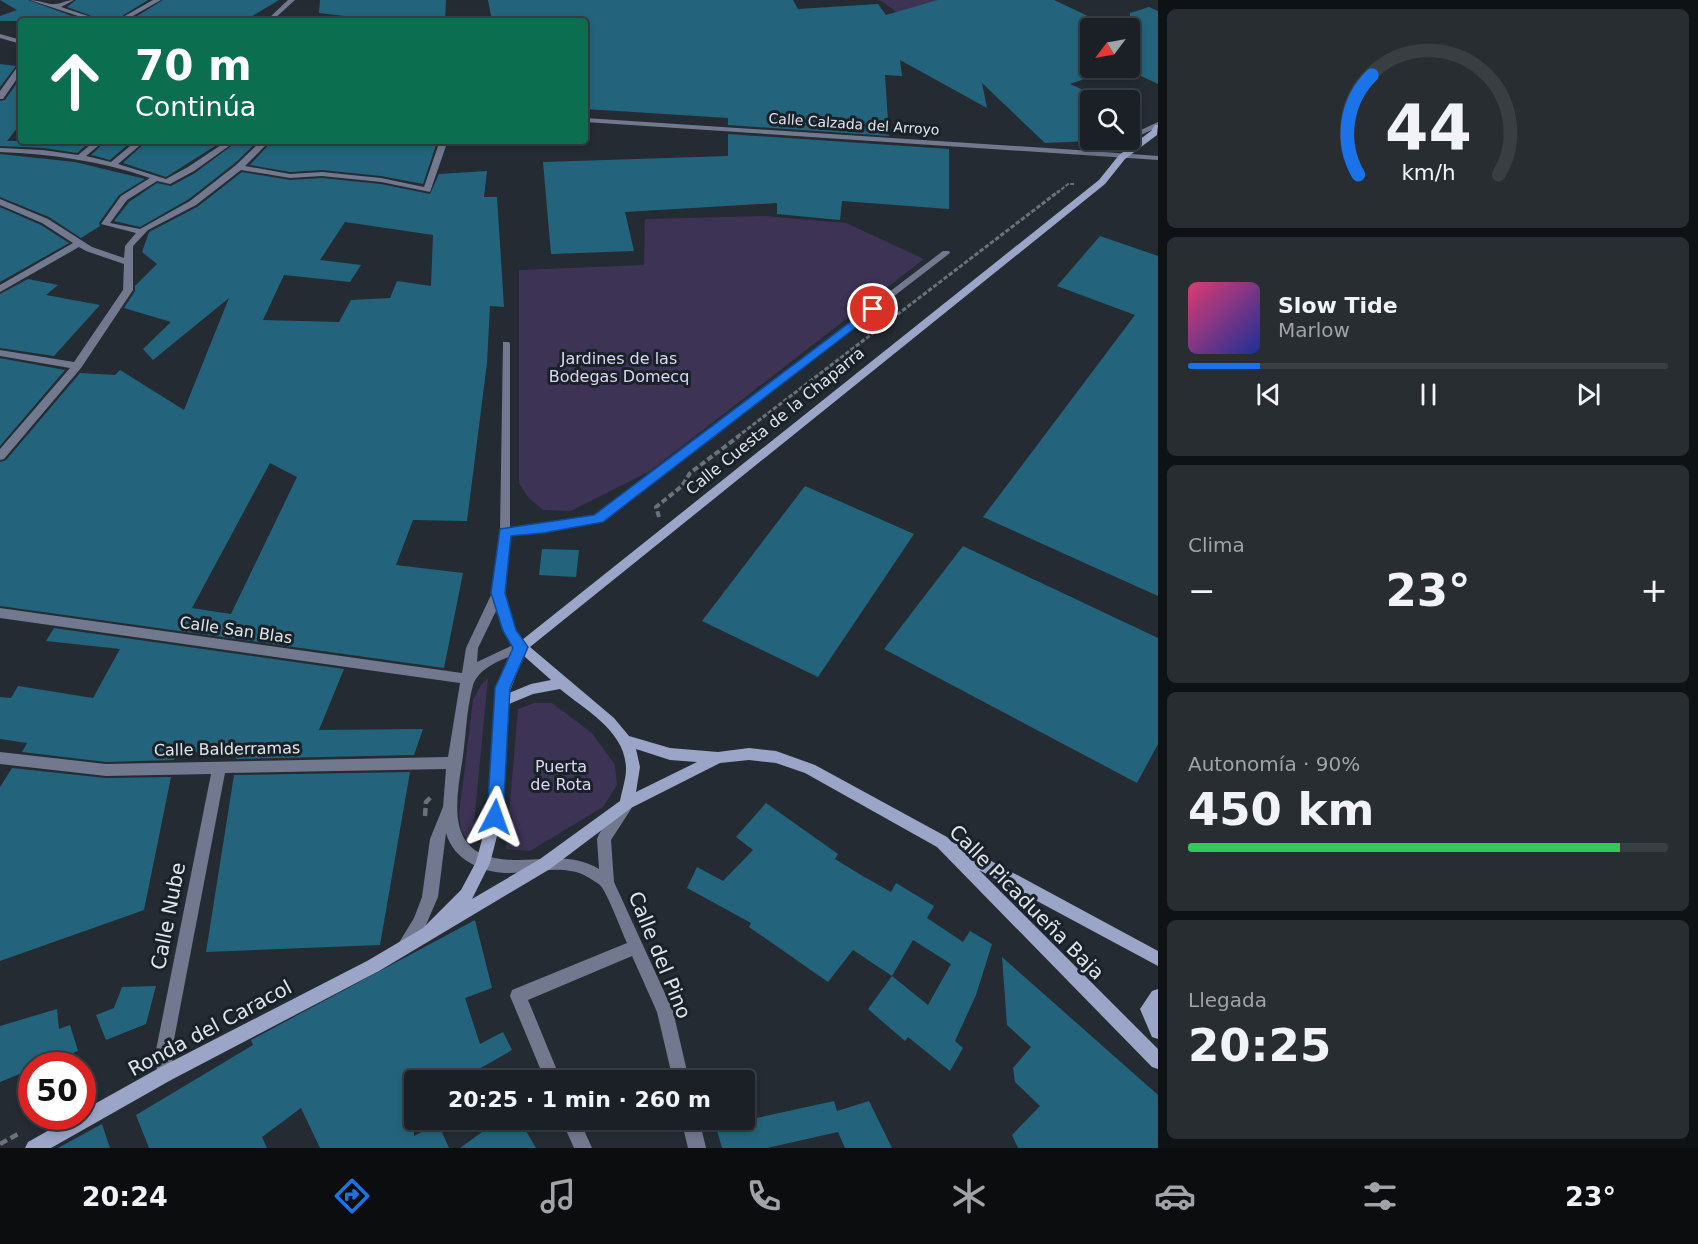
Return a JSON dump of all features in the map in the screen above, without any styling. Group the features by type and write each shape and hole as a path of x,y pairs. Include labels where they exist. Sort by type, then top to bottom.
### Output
{"main road":[{"name":"Calle Cuesta de la Chaparra","path":"521,647 1093,189 1122,157 1157,131"},
{"path":"429,932 466,896 483,863 495,817 503,688 521,647 542,661 562,683 611,723 625,740 633,766 626,804"},
{"path":"501,702 531,689 562,683"},
{"path":"625,740 670,754 718,758"},
{"name":"Calle Picadueña Baja","path":"718,758 749,754 776,757 810,769 942,842 1158,1061"},
{"path":"405,946 545,864 626,804 718,758"},
{"path":"942,842 1158,959"},
{"name":"Ronda del Caracol","path":"34,1148 165,1074 373,966 405,946"},
{"path":"1158,997 1148,1009 1158,1031"}],"street":[{"path":"33,0 90,18"},
{"path":"54,7 71,0"},
{"path":"125,18 158,0"},
{"path":"275,18 292,0"},
{"path":"68,17 76,14"},
{"path":"0,36 18,40"},
{"path":"0,97 18,72"},
{"name":"Calle Calzada del Arroyo","path":"588,120 1158,158"},
{"name":"Calle Cuesta de la Chaparra","path":"1140,136 1157,131"},
{"path":"80,157 96,144"},
{"path":"114,163 137,144"},
{"path":"0,150 53,152 114,163 167,182 228,144"},
{"path":"0,456 76,366 128,290 129,246 145,228 193,203 239,167 263,144"},
{"path":"239,167 290,176 322,174 381,180 427,190 443,144"},
{"name":"Calle Cuesta de la Chaparra","path":"1094,153 1101,150"},
{"path":"142,232 105,224 124,198 156,178"},
{"path":"0,202 45,221 78,244 128,262"},
{"path":"0,289 78,244"},
{"path":"0,353 76,366"},
{"path":"468,679 489,660 521,647 510,631 498,593"},
{"path":"498,593 472,648 449,808 451,832 461,850 483,863 511,867 545,864 576,865 607,882"},
{"name":"Calle San Blas","path":"0,613 468,679"},
{"name":"Calle Balderramas","path":"0,758 106,770 455,763"},
{"name":"Calle Nube","path":"165,1074 164,1050 219,767"},
{"path":"607,882 604,839 626,804"},
{"path":"405,946 420,922 430,897 437,839 449,808"},
{"name":"Calle del Pino","path":"607,882 665,1011 679,1070"},
{"path":"550,1070 518,996 636,947"},
{"path":"575,1130 583,1148"},
{"path":"693,1130 697,1148"}],"lane":[{"path":"505,532 543,529 598,519 946,253"},
{"path":"498,593 505,532 506,344"}],"path":[{"path":"424,824 426,802 436,792 438,763"}],"green space":[{"path":"876,0 940,0 902,16"},
{"name":"Jardines de las Bodegas Domecq","path":"765,216 846,223 924,259 650,471 571,511 543,510 529,498 519,483 519,270 644,265 645,219"},
{"path":"488,678 473,834 469,843 461,830 459,814 473,700 481,685"},
{"name":"Puerta de Rota","path":"534,703 552,703 592,733 615,765 617,785 603,807 530,851 506,849 518,709"}],"building":[{"path":"0,0 28,0 78,18 18,18 18,21 0,21 0,16 17,10"},
{"path":"76,0 148,0 119,18 97,18 67,7"},
{"path":"163,0 279,0 249,18 134,18"},
{"path":"320,0 446,0 445,18 362,18 319,13"},
{"path":"488,0 793,0 798,9 878,4 886,15 938,0 1054,0 1090,17 1080,18 1080,78 1087,78 1070,84 1083,90 1080,90 1080,141 1045,143 982,83 987,108 900,60 902,76 885,75 889,136 728,125 728,118 588,109 588,18 491,18"},
{"path":"1149,7 1158,11 1158,84 1140,76 1140,18 1130,18 1130,13"},
{"path":"0,64 16,66 0,87"},
{"path":"18,81 18,127 7,141 18,141 18,144 88,144 77,153 43,148 0,146 0,101 5,100"},
{"path":"728,134 949,149 949,209 842,201 840,220 777,214 777,203 625,212 634,251 551,254 543,162 728,156"},
{"path":"103,144 129,144 110,160 91,155"},
{"path":"144,144 218,144 166,177 123,163"},
{"path":"234,144 255,144 235,163 189,199 140,227 114,221 129,202 157,183 171,186 195,173"},
{"path":"269,144 436,145 423,184 381,176 322,170 290,172 250,165"},
{"path":"0,154 75,162 145,179 119,195 99,223 100,226 81,238 49,217 0,197"},
{"path":"487,171 484,197 497,197 504,307 490,306 487,363 467,521 413,520 396,565 463,573 444,668 0,606 0,462 6,460 80,373 115,375 120,370 184,410 229,298 153,360 143,349 171,322 124,308 135,291 135,286 157,264 142,252 149,232 197,207 242,172 290,180 322,178 381,184 430,194 439,174","holes":["345,222 433,235 431,286 397,281 390,298 351,300 339,322 263,320 284,275 350,282 361,265 320,260","270,463 297,477 231,614 192,608"]},
{"path":"0,207 41,225 69,243 0,282"},
{"path":"1100,236 1158,256 1158,596 983,517 1135,315 1057,286"},
{"path":"28,279 58,285 46,295 100,305 54,356 0,348 0,294"},
{"path":"0,358 65,370 0,446"},
{"path":"805,486 914,534 818,677 702,621"},
{"path":"963,546 1158,638 1158,744 1137,783 884,649"},
{"path":"542,549 579,550 576,577 539,575"},
{"path":"54,628 344,669 319,730 423,729 414,755 236,759 238,751 176,753 174,760 106,762 22,752 27,743 0,739 0,697 11,698 18,686 93,698 120,649 46,641"},
{"path":"12,768 106,778 171,777 144,910 0,961 0,787"},
{"path":"410,772 380,945 206,952 234,775"},
{"path":"766,803 838,854 835,859 861,875 891,892 896,883 934,906 927,918 963,942 970,931 992,944 976,995 955,1041 963,1048 950,1071 908,1037 905,1041 868,1009 892,976 853,950 828,982 749,927 751,923 687,888 697,867 723,881 753,850 736,837","holes":["913,940 951,964 928,1005 892,976"]},
{"path":"475,920 492,988 465,998 480,1044 503,1032 512,1050 477,1070 404,1070 404,1130 414,1130 414,1136 425,1130 441,1130 449,1148 320,1148 301,1108 262,1137 267,1148 149,1148 136,1115 253,1045 251,1040"},
{"path":"1002,957 1158,1095 1158,1148 1018,1148 1012,1135 1040,1106 1015,1082 1013,1068 1031,1047 1007,1025"},
{"path":"156,986 146,1024 106,1040 96,1015 114,1008 122,987"},
{"path":"57,1009 59,1029 70,1025 78,1051 18,1052 18,1075 0,1082 0,1026"},
{"path":"834,1101 837,1111 869,1101 892,1148 845,1148 838,1132 767,1148 722,1148 717,1130 755,1130 755,1118"},
{"path":"102,1124 110,1148 58,1148 91,1130 96,1130 96,1127"},
{"path":"485,1130 525,1130 536,1148 460,1148"}],"route":[{"path":"495,817 503,688 521,647 510,631 498,593 505,532 543,529 598,519 873,309"}]}
